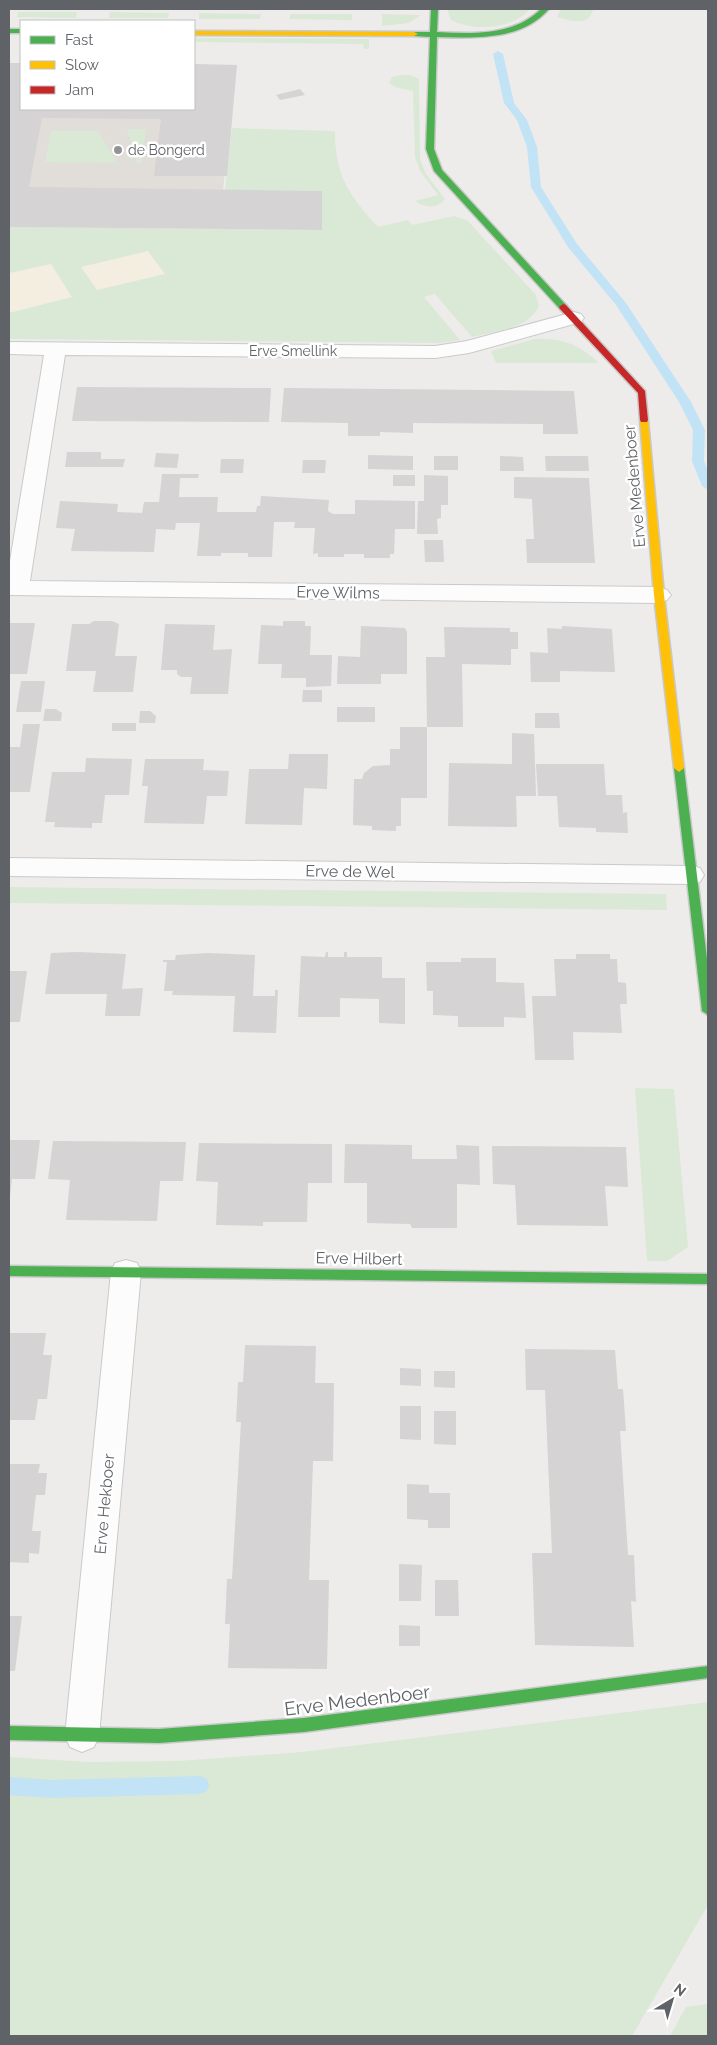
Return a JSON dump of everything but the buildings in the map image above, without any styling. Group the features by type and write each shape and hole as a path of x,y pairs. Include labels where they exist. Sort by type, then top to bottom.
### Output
{"street":[{"name":"Erve Medenboer","path":"434,9 430,149 438,171 642,393 660,595 708,1011"},
{"path":"195,33 492,34 516,30 538,20 545,9"},
{"name":"Erve Smellink","path":"9,348 435,352 469,347 574,318"},
{"name":"Erve Wilms","path":"55,349 13,588 660,595"},
{"name":"Erve de Wel","path":"9,867 691,876"},
{"name":"Erve Hilbert","path":"9,1271 708,1279"},
{"name":"Erve Hekboer","path":"82,1736 126,1272"},
{"name":"Erve Medenboer","path":"9,1733 82,1736 159,1736 304,1725 708,1672"}],"shaded area":[{"name":"de Bongerd","path":"9,63 20,63 20,110 195,110 195,65 236,65 223,190 321,229 9,226"}],"green space":[{"path":"447,9 530,9 514,21 493,27 482,27 460,24 451,20"},
{"path":"561,9 594,9 589,18 583,21 572,21 557,17"},
{"path":"18,12 77,12 76,18 17,17"},
{"path":"110,12 169,13 168,18 109,18"},
{"path":"199,13 261,14 260,19 199,19"},
{"path":"290,14 352,14 352,20 290,19"},
{"path":"382,14 421,15 409,23 382,26"},
{"path":"195,38 369,39 369,49 364,49 363,44 195,42"},
{"path":"410,75 419,79 420,159 426,174 445,199 439,205 427,206 415,201 438,195 420,171 415,157 413,91 395,87 389,83 392,77"},
{"path":"232,128 335,131 341,173 359,205 378,227 408,220 412,225 454,216 467,220 536,295 539,306 534,314 519,324 500,331 472,337 435,294 424,297 460,340 440,343 9,339 9,227 322,230 321,191 225,190"},
{"path":"127,129 146,129 141,163 137,163"},
{"path":"51,131 98,131 117,163 45,162"},
{"path":"535,339 554,339 578,347 599,363 496,363 491,351"},
{"path":"9,887 666,894 667,910 9,903"},
{"path":"635,1088 674,1089 688,1247 667,1261 647,1261"},
{"path":"708,1702 708,1905 632,2036 9,2036 9,1757 88,1762 178,1761 302,1752"},
{"path":"708,2004 708,2036 670,2036 686,2007"}],"sand":[{"path":"148,251 165,274 97,290 81,267"},
{"path":"51,264 72,297 9,313 9,273"}],"waterway":[{"path":"498,54 509,103 522,120 532,147 536,187 559,221 572,245 620,303 685,402 699,430 698,461 708,486"},
{"path":"9,1786 50,1789 200,1785"}],"traffic: fast":[{"path":"434,9 430,149 438,171 563,307"},
{"path":"414,34 484,35 502,32 519,28 534,20 545,9"},
{"path":"9,31 20,31"},
{"path":"679,768 708,1011"},
{"path":"9,1271 708,1279"},
{"path":"9,1733 159,1736 304,1725 708,1672"}],"traffic: slow":[{"path":"195,33 414,34"},
{"path":"644,420 659,595 679,768"}],"traffic: jam":[{"path":"563,307 642,393 644,420"}],"place":[{"name":"de Bongerd","path":"118,150"}]}
